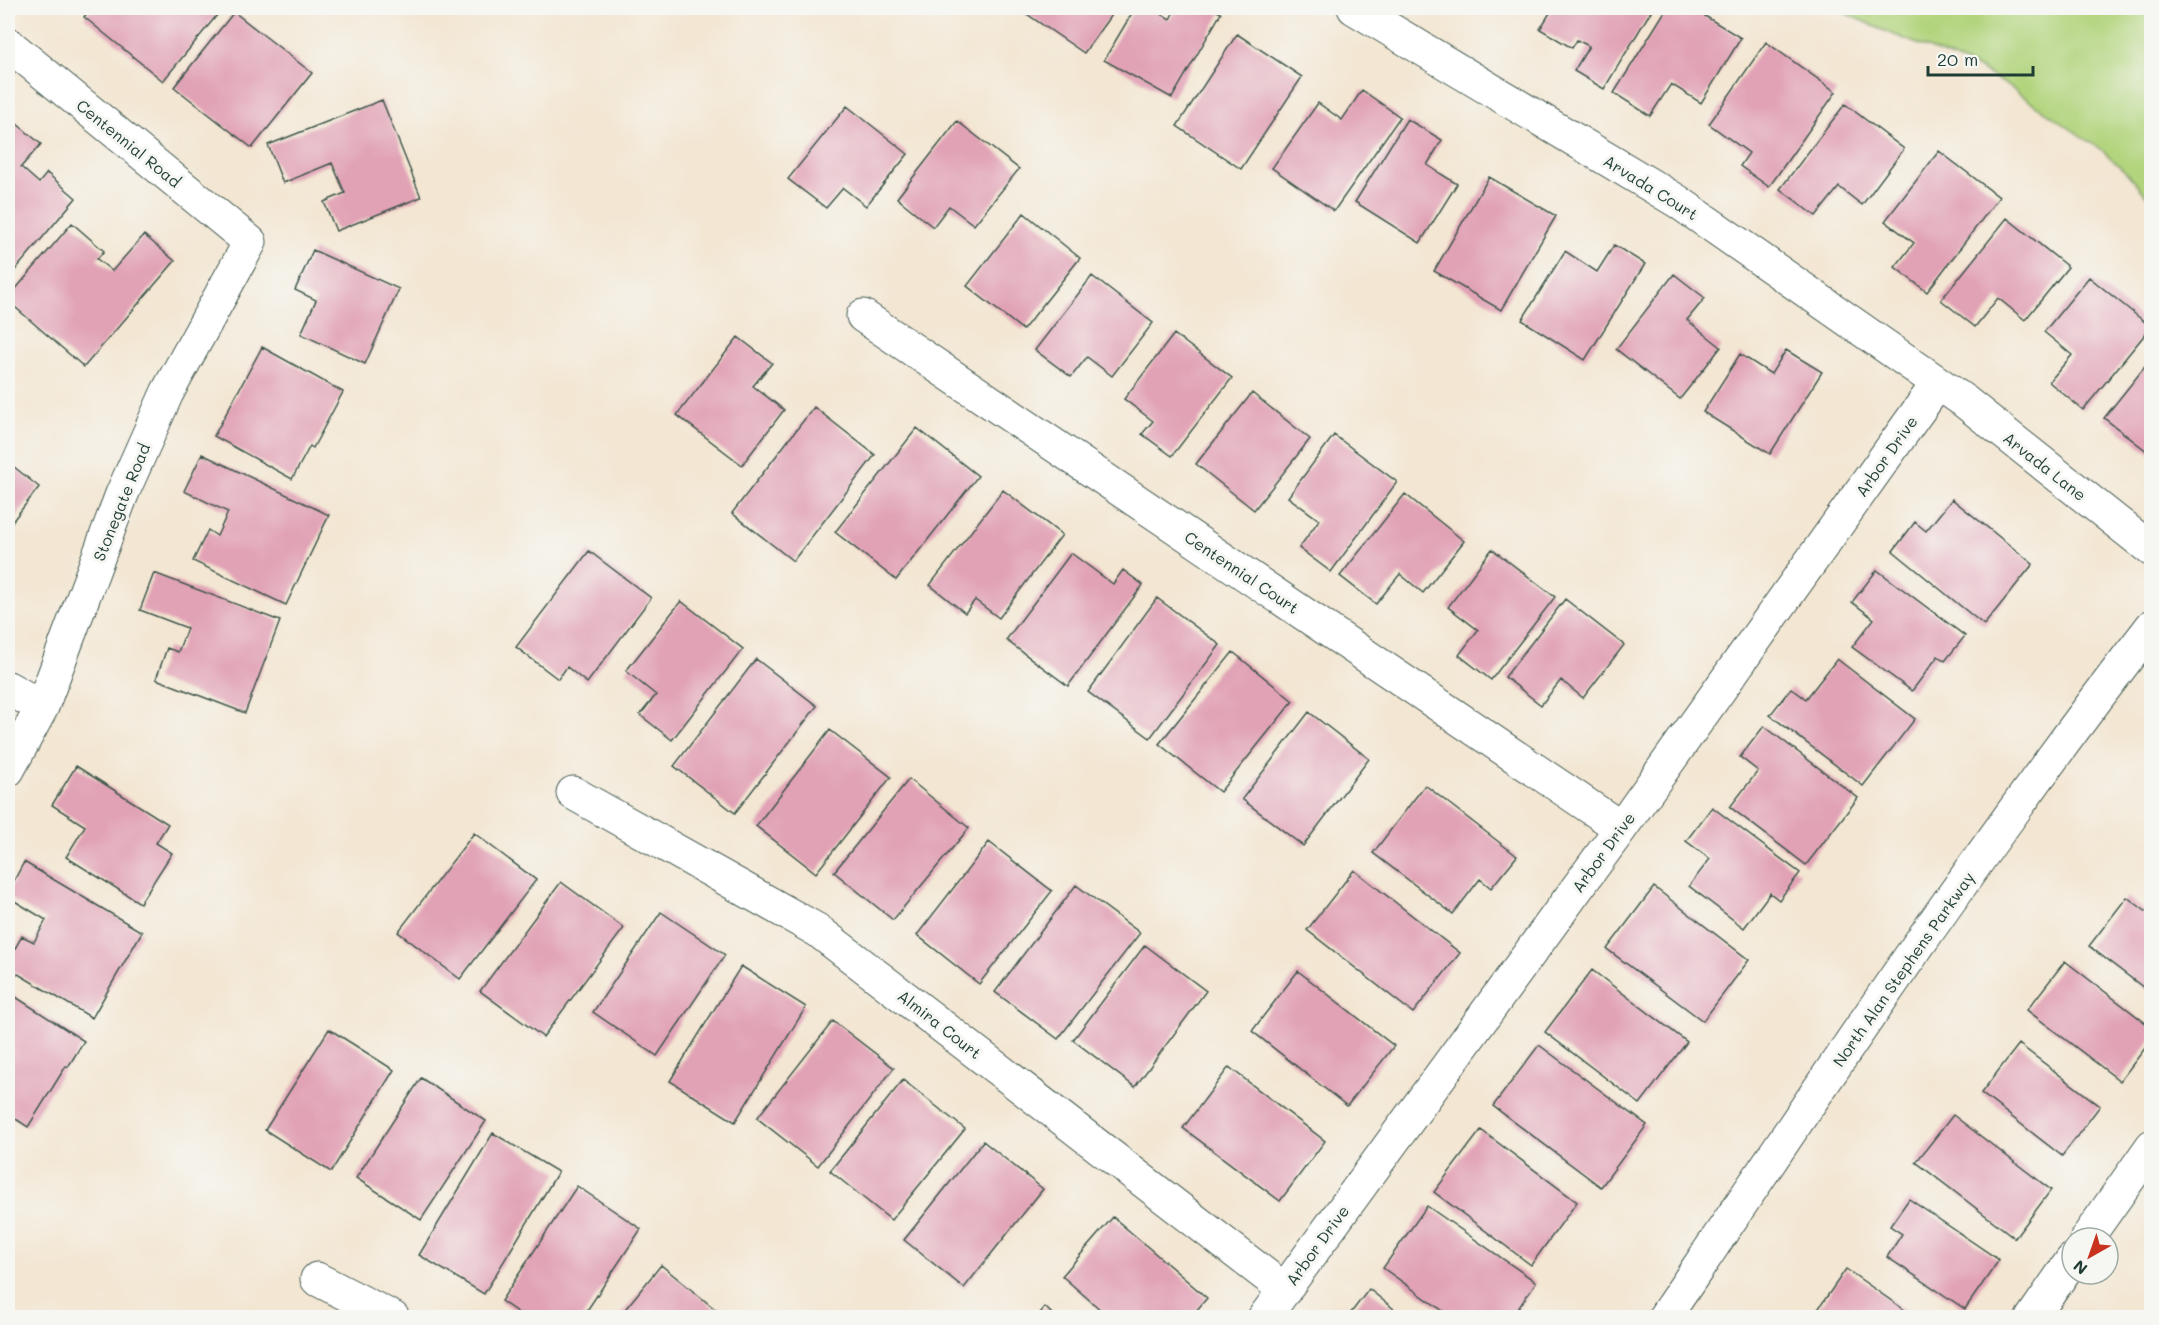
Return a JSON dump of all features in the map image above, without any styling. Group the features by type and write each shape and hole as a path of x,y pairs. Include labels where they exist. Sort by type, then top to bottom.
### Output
{"street":[{"name":"Arvada Court","path":"1354,8 1677,201 1938,383"},
{"name":"Centennial Road","path":"8,44 250,242"},
{"name":"Stonegate Road","path":"8,770 42,706 122,494 167,393 250,242"},
{"name":"Centennial Court","path":"863,316 1621,828"},
{"name":"Arvada Lane","path":"1938,383 1964,401 2151,550"},
{"name":"Arbor Drive","path":"1264,1317 1621,828 1938,383"},
{"name":"North Alan Stephens Parkway","path":"1664,1317 1942,912 2084,713 2151,626"},
{"path":"8,688 42,706"},
{"name":"Almira Court","path":"573,793 817,930 1285,1290"},
{"path":"2095,1226 2151,1146"},
{"path":"2032,1317 2060,1277"},
{"path":"317,1279 393,1317"}],"green space":[{"path":"1834,8 2151,8 2151,201 2128,174 2103,151 2005,84 1980,69"}],"building":[{"path":"91,8 222,9 163,81 84,17"},
{"path":"1018,8 1116,8 1084,53"},
{"path":"1135,8 1151,8 1170,19 1176,8 1211,8 1221,13 1172,98 1104,60"},
{"path":"1553,8 1653,8 1604,89 1574,71 1589,46 1577,40 1572,48 1540,29"},
{"path":"1667,8 1692,8 1741,38 1701,103 1671,84 1650,116 1614,93"},
{"path":"234,12 312,73 252,148 174,87"},
{"path":"1237,34 1302,77 1241,169 1177,126"},
{"path":"1766,42 1836,92 1769,187 1740,166 1749,153 1709,124"},
{"path":"1362,90 1400,117 1334,211 1272,168 1318,103 1342,120"},
{"path":"382,100 421,197 336,231 324,202 345,193 332,163 283,183 268,145"},
{"path":"1845,104 1904,149 1862,205 1839,187 1816,216 1780,189"},
{"path":"847,106 908,154 866,206 843,188 826,208 788,179"},
{"path":"11,119 41,144 21,167 39,183 47,173 76,198 11,275 8,272 8,124"},
{"path":"1407,119 1442,140 1427,165 1457,184 1420,243 1355,202"},
{"path":"957,121 1019,169 974,225 949,206 933,227 897,198"},
{"path":"1939,151 1999,197 1927,292 1895,267 1914,243 1885,221"},
{"path":"1489,177 1556,216 1501,310 1434,271"},
{"path":"1024,213 1080,258 1023,330 967,286"},
{"path":"2007,218 2068,267 2025,320 1998,298 1975,327 1941,300"},
{"path":"72,223 104,251 97,259 112,271 144,235 175,261 84,367 8,301 8,298"},
{"path":"1614,245 1645,264 1585,360 1522,320 1565,251 1597,272"},
{"path":"313,250 399,289 365,364 301,334 316,300 295,290"},
{"path":"1674,274 1705,298 1687,320 1721,347 1680,399 1616,349"},
{"path":"1092,276 1153,323 1112,376 1087,357 1071,377 1035,350"},
{"path":"2089,277 2151,327 2083,410 2049,382 2072,355 2044,332"},
{"path":"1174,334 1232,378 1172,456 1142,434 1153,421 1124,399"},
{"path":"738,337 772,363 753,386 784,410 742,465 677,415"},
{"path":"262,347 343,392 313,448 310,446 292,479 214,436"},
{"path":"1786,350 1822,372 1770,454 1703,412 1740,354 1771,374"},
{"path":"2152,358 2152,455 2104,418"},
{"path":"1252,393 1310,439 1254,510 1196,464"},
{"path":"814,407 875,455 793,561 732,513"},
{"path":"917,428 978,476 896,580 835,532"},
{"path":"1334,435 1397,482 1331,572 1299,548 1319,520 1288,497"},
{"path":"202,454 329,515 286,605 193,561 208,530 217,536 228,512 184,491"},
{"path":"8,462 39,487 8,527"},
{"path":"1003,490 1062,535 999,618 975,600 965,613 930,585"},
{"path":"1405,494 1464,541 1423,593 1400,574 1376,604 1340,576"},
{"path":"1952,499 2033,564 1984,625 1893,551 1915,522 1926,531"},
{"path":"1492,549 1555,597 1491,680 1459,655 1478,630 1448,607"},
{"path":"589,551 651,598 587,683 567,667 558,679 516,647"},
{"path":"1071,553 1113,584 1123,570 1143,585 1068,686 1006,640"},
{"path":"1877,570 1965,636 1945,661 1938,656 1912,691 1852,647 1874,619 1852,602"},
{"path":"154,573 280,621 245,713 156,679 167,648 178,652 187,628 140,610"},
{"path":"1157,598 1220,645 1150,738 1088,692"},
{"path":"1565,599 1624,645 1583,698 1561,680 1541,705 1505,677"},
{"path":"681,601 743,649 672,740 640,715 656,695 626,671"},
{"path":"1233,652 1293,701 1220,792 1159,744"},
{"path":"756,659 817,706 735,813 674,766"},
{"path":"1837,659 1915,719 1863,786 1770,715 1791,688 1806,699"},
{"path":"1309,712 1369,759 1303,846 1242,799"},
{"path":"1764,726 1858,798 1806,865 1730,807 1758,771 1740,757"},
{"path":"830,730 891,777 816,873 756,826"},
{"path":"76,766 168,824 156,843 172,853 140,903 66,857 85,826 52,805"},
{"path":"909,779 969,828 893,920 834,872"},
{"path":"1425,785 1517,856 1491,888 1480,879 1453,914 1373,853"},
{"path":"1712,807 1800,873 1779,900 1770,893 1744,928 1689,886 1710,859 1686,841"},
{"path":"474,833 536,880 460,979 398,932"},
{"path":"989,842 1052,891 979,984 917,935"},
{"path":"24,862 142,932 92,1018 8,968 8,961 22,936 34,942 46,920 8,897 8,892"},
{"path":"1354,870 1460,953 1413,1013 1307,930"},
{"path":"561,882 624,928 543,1037 480,991"},
{"path":"1076,885 1140,933 1058,1039 995,992"},
{"path":"1654,887 1749,960 1703,1021 1607,949"},
{"path":"2127,897 2152,916 2152,994 2089,946"},
{"path":"661,912 725,955 657,1056 593,1012"},
{"path":"1145,945 1206,991 1135,1087 1073,1040"},
{"path":"2065,961 2152,1028 2152,1039 2120,1081 2027,1010"},
{"path":"741,966 806,1007 735,1122 670,1081"},
{"path":"1592,970 1687,1042 1640,1104 1545,1032"},
{"path":"1298,971 1394,1046 1347,1106 1252,1031"},
{"path":"8,992 84,1041 28,1127 8,1114"},
{"path":"833,1021 894,1068 818,1166 757,1118"},
{"path":"329,1029 394,1070 331,1172 265,1130"},
{"path":"2019,1044 2100,1106 2062,1156 1981,1093"},
{"path":"1539,1045 1647,1125 1601,1187 1493,1106"},
{"path":"1229,1067 1325,1141 1280,1201 1183,1128"},
{"path":"421,1078 486,1121 421,1220 356,1178"},
{"path":"903,1080 965,1129 891,1220 830,1171"},
{"path":"1953,1115 2051,1190 2015,1238 1916,1162"},
{"path":"1481,1130 1577,1202 1531,1265 1434,1192"},
{"path":"493,1133 558,1172 484,1294 419,1255"},
{"path":"983,1141 1043,1189 964,1288 904,1240"},
{"path":"577,1186 641,1229 582,1318 526,1318 501,1301"},
{"path":"1909,1199 1999,1260 1965,1309 1887,1257 1902,1234 1890,1226"},
{"path":"1427,1206 1536,1282 1512,1318 1453,1318 1383,1268"},
{"path":"1113,1217 1207,1298 1190,1318 1110,1318 1062,1276"},
{"path":"661,1265 726,1318 618,1318"},
{"path":"1846,1269 1916,1318 1812,1318"},
{"path":"1369,1289 1405,1318 1347,1318"},
{"path":"1045,1307 1056,1318 1036,1318"}]}
